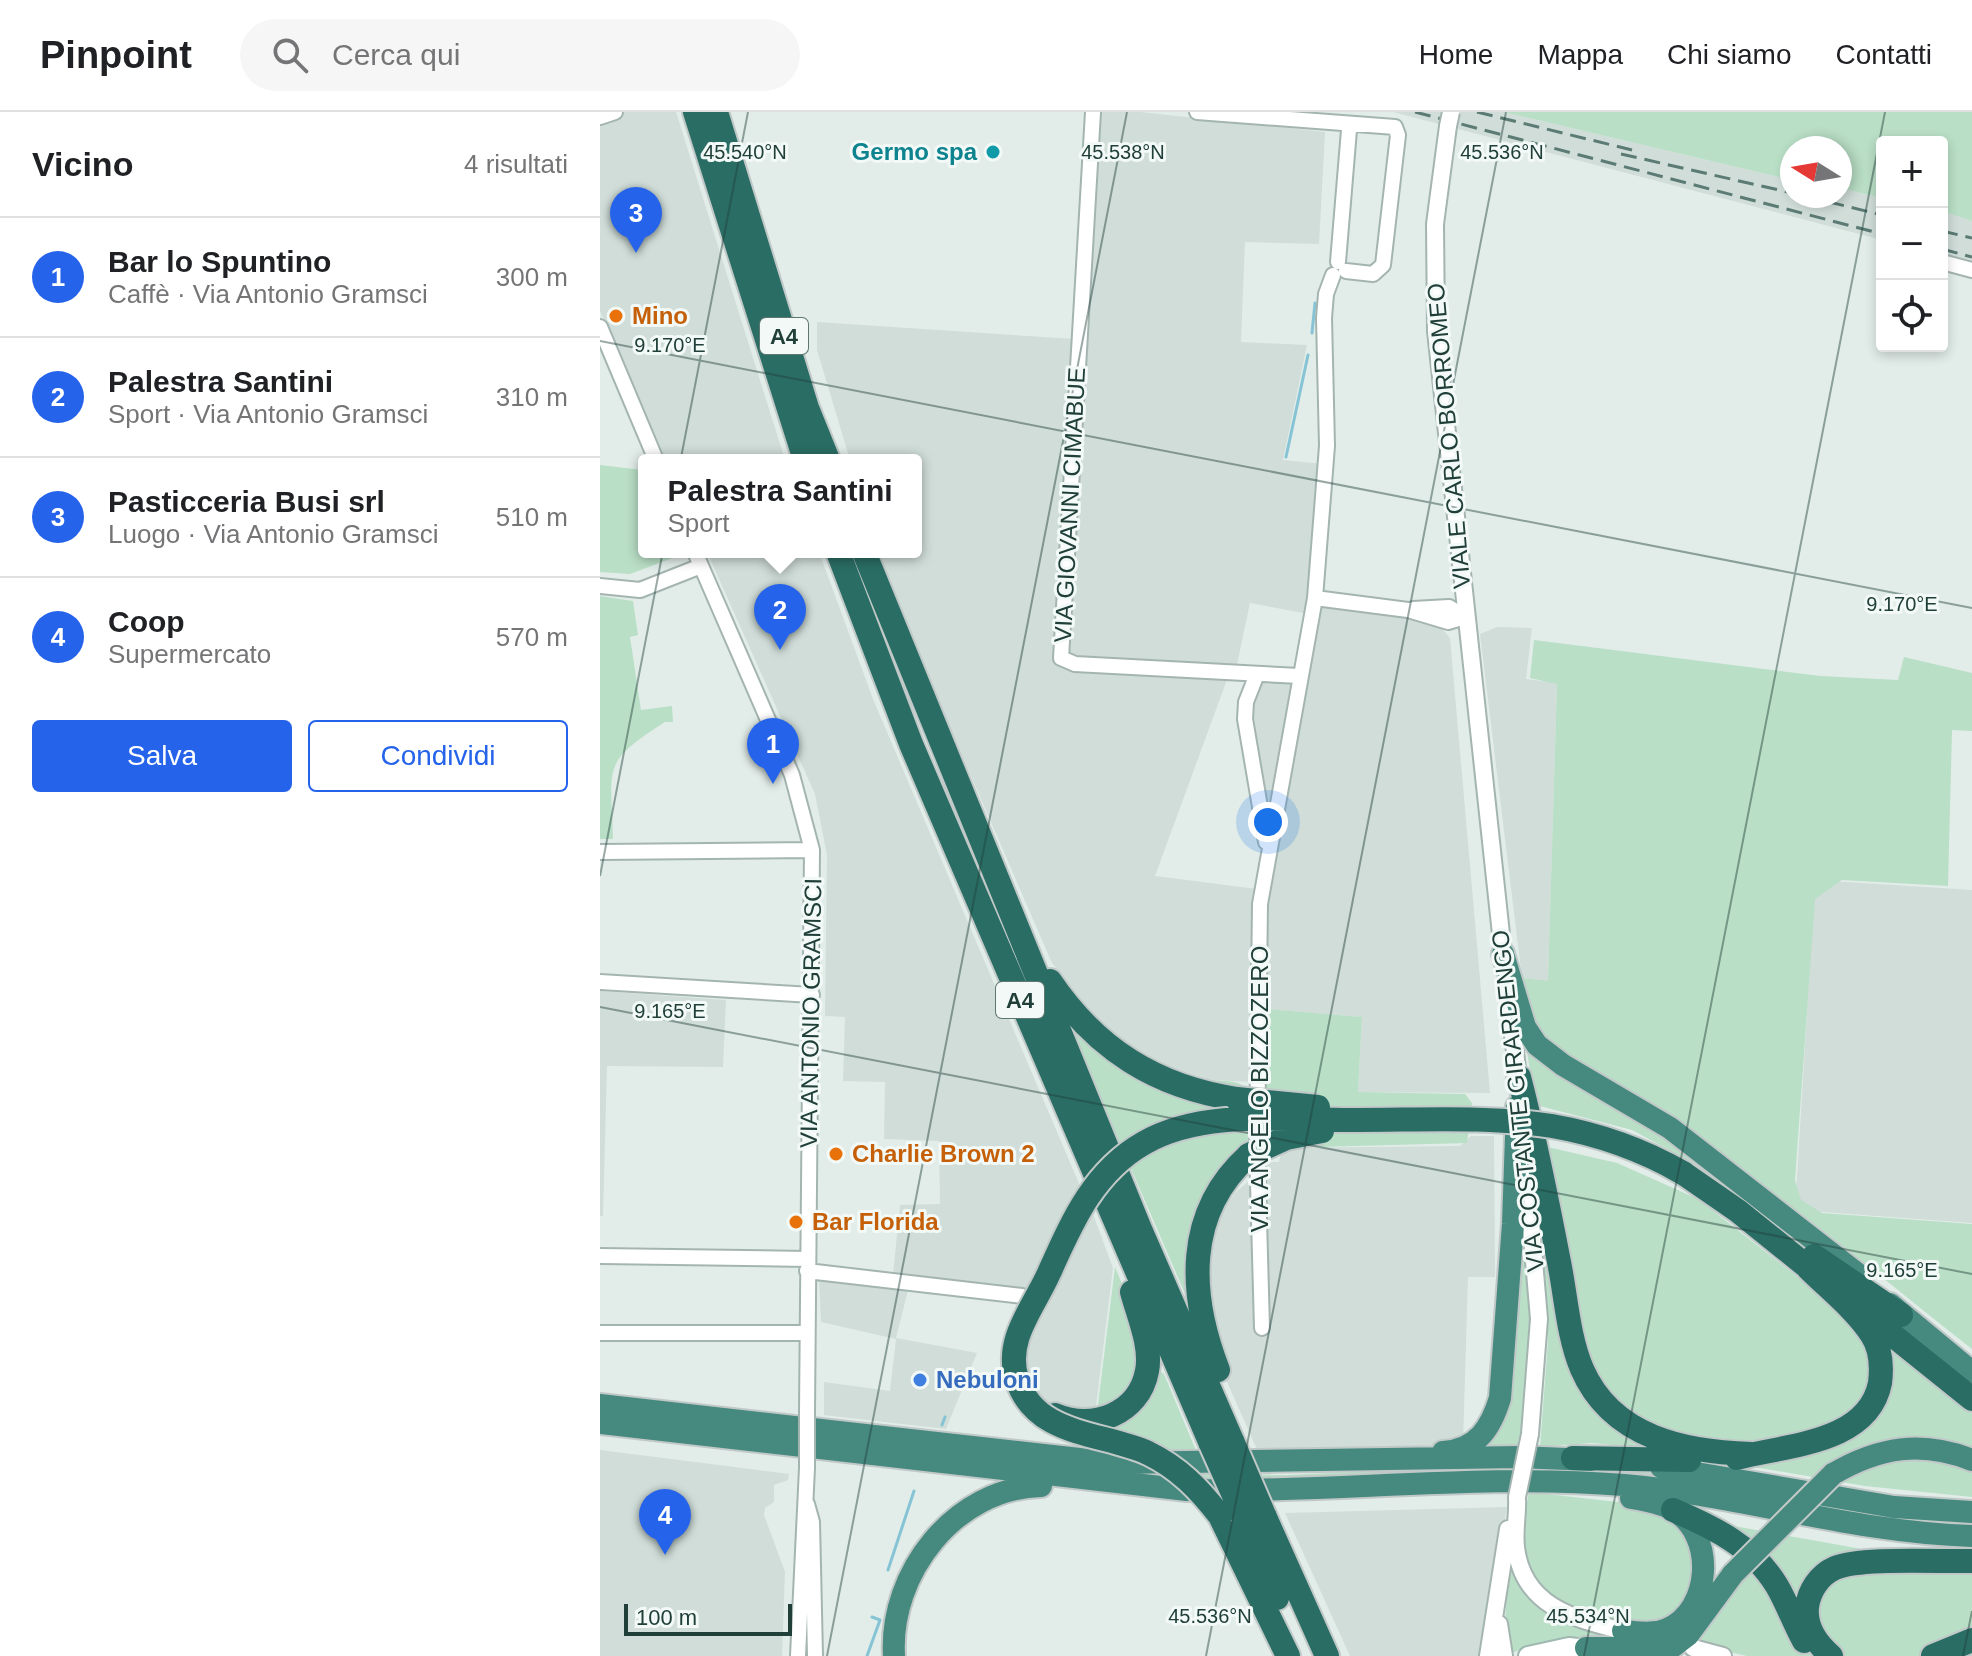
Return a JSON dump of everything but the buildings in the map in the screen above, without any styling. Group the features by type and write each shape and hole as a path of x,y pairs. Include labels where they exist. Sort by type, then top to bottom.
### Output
{"highway":[{"name":"A4","path":"695,112 803,454"},
{"name":"A4","path":"716,112 807,408 826,454"},
{"name":"A4","path":"840,558 911,744 962,862 1231,1444"},
{"name":"A4","path":"866,558 1140,1229 1261,1515 1327,1656"},
{"path":"962,862 980,923 1129,1280 1144,1336 1147,1370 1133,1401 1111,1416 1083,1423 1069,1421 1041,1405 1024,1376 1021,1361 1032,1292"},
{"path":"1024,943 1078,1019 1111,1050 1169,1083 1237,1099 1416,1120"},
{"path":"1503,954 1525,1027 1537,1045 1563,1065 1670,1128 1717,1163 1853,1270 1901,1315 1972,1372"},
{"path":"1519,1077 1546,1191 1576,1348 1594,1389 1611,1408 1649,1437 1705,1452 1751,1454"},
{"path":"1391,1461 1464,1448 1477,1441 1494,1417 1500,1398 1507,1314 1519,1077"},
{"path":"1231,1444 1207,1343 1197,1272 1203,1229 1213,1197 1249,1155 1293,1137 1416,1120"},
{"path":"1288,1656 1220,1516 1190,1480 1128,1445 1049,1421 1024,1395 1013,1360 1018,1331 1032,1292 1085,1199 1106,1172 1144,1143 1186,1126 1212,1122 1511,1122 1576,1131 1639,1151 1755,1210 1841,1277 1901,1315"},
{"path":"1683,1173 1738,1211 1972,1399"},
{"path":"600,1405 1115,1463 1573,1458 1710,1461 1791,1447 1842,1430 1865,1414 1878,1391 1881,1362 1872,1335 1808,1268"},
{"path":"600,1423 1136,1486 1274,1492 1556,1481 1662,1490 1900,1532 1972,1536"},
{"path":"1586,1648 1671,1648 1688,1635 1733,1574 1833,1474 1871,1455 1925,1447 1972,1460"},
{"path":"1573,1458 1692,1472 1894,1507 1972,1512"},
{"path":"1556,1481 1673,1510 1738,1543 1777,1586 1815,1656"},
{"path":"885,1656 892,1628 914,1571 940,1532 976,1502 1025,1486 1096,1489 1136,1486"},
{"path":"1623,1631 1647,1633 1669,1629 1686,1616 1701,1591 1701,1549 1689,1526 1673,1510"},
{"name":"A4","path":"1261,1515 1301,1656"},
{"path":"1261,1515 1337,1656"},
{"path":"1831,1656 1813,1635 1807,1613 1814,1586 1828,1572 1852,1564 1972,1561"},
{"path":"892,1628 894,1656"},
{"path":"1933,1656 1972,1640"},
{"path":"1954,1656 1972,1648"}],"main road":[{"path":"1528,1656 1557,1649 1586,1648 1622,1656"}],"street":[{"path":"600,117 615,112"},
{"name":"VIA GIOVANNI CIMABUE","path":"1093,112 1061,658 1075,664 1300,676"},
{"path":"1197,112 1342,127 1388,123 1395,127 1398,135 1383,265 1373,274 1339,269"},
{"name":"VIALE CARLO BORROMEO","path":"1450,119 1435,224 1434,293 1465,617"},
{"name":"VIA ANGELO BIZZOZERO","path":"1262,1328 1257,1146 1260,904 1267,850 1315,598 1327,446 1324,318 1326,294 1339,269 1342,127"},
{"path":"1948,264 1972,270"},
{"path":"600,327 653,454"},
{"path":"600,586 640,590 698,559"},
{"name":"VIA ANTONIO GRAMSCI","path":"698,559 792,775 812,850 807,1468 801,1523 798,1656"},
{"path":"1315,598 1408,610 1449,607 1465,617"},
{"name":"VIA COSTANTE GIRARDENGO","path":"1465,617 1519,1077 1539,1319 1530,1434 1517,1497 1511,1509 1488,1656"},
{"name":"VIA ANGELO BIZZOZERO","path":"1257,674 1246,702 1245,719 1267,850"},
{"path":"600,852 812,850"},
{"path":"600,982 812,995"},
{"path":"600,1256 808,1265 1032,1292"},
{"path":"600,1333 807,1333"},
{"name":"VIA ANTONIO GRAMSCI","path":"806,1496 812,1522 815,1656"},
{"path":"1517,1497 1517,1553 1535,1592 1566,1616 1659,1639"},
{"name":"VIA COSTANTE GIRARDENGO","path":"1499,1583 1498,1620 1504,1656"},
{"path":"1693,1648 1723,1656"}],"shaded area":[{"path":"600,112 676,112 783,454 663,454 600,311"},
{"path":"1097,112 1140,112 1325,132 1319,244 1245,242 1241,342 1307,345 1283,460 1323,464 1309,614 1250,603 1236,669 1077,661 1064,655"},
{"path":"1393,112 1504,112 1780,177 1780,208 1852,208 1852,191 1876,197 1876,238"},
{"path":"1948,213 1972,221 1972,264 1948,258"},
{"path":"817,322 1074,339 1060,659 1228,677 1155,876 1257,889 1253,1082 1212,1080 1164,1065 1125,1044 1105,1029 1052,963 922,663 881,558 922,558 922,454 848,454 817,350"},
{"path":"710,558 821,558 873,699 1080,1186 1067,1204 1029,1290 893,1274 900,1205 940,1204 939,1141 884,1139 885,1082 843,1081 845,1017 825,1016 827,855 815,794"},
{"path":"1319,603 1408,613 1437,623 1450,638 1490,1093 1358,1092 1362,1017 1264,1009 1262,852 1239,720 1251,677 1304,680"},
{"path":"1497,627 1532,628 1526,679 1557,683 1548,982 1522,978 1480,634"},
{"path":"1815,880 1972,890 1972,1223 1795,1210"},
{"path":"600,991 726,1000 723,1067 607,1066 603,1216 600,1216"},
{"path":"1471,1136 1494,1136 1495,1277 1468,1277 1463,1444 1259,1454 1220,1366 1204,1297 1212,1240 1220,1216 1235,1193 1270,1162 1279,1162 1282,1148 1460,1146"},
{"path":"1090,1206 1113,1268 1095,1414 1058,1411 1039,1399 1027,1377 1025,1354 1029,1336"},
{"path":"819,1279 908,1290 896,1338 977,1353 946,1429 824,1415 824,1382 890,1391 896,1339 821,1322"},
{"path":"600,1450 789,1474 788,1480 774,1485 774,1502 765,1508 764,1515 785,1572 782,1656 600,1656"},
{"path":"1507,1507 1481,1656 1350,1656 1285,1513"}],"green space":[{"path":"1504,112 1972,112 1972,221 1948,213 1948,136 1876,136 1876,197 1852,191 1852,136 1780,136 1780,177"},
{"path":"600,465 638,470 638,558 673,558 630,574 600,572"},
{"path":"600,596 633,601 638,635 630,637 641,710 672,706 673,722 665,722 644,736 630,747 614,768 611,795 613,839 600,839"},
{"path":"1534,640 1820,676 1898,680 1904,657 1972,673 1972,731 1952,730 1948,886 1842,880 1815,899 1795,1180 1801,1200 1822,1213 1972,1224 1972,1349 1761,1183 1688,1132 1574,1064 1537,1028 1528,1008 1522,978 1548,981 1557,684 1530,678"},
{"path":"1267,1009 1362,1017 1358,1092 1465,1094 1472,1103 1467,1143 1282,1148 1265,1096"},
{"path":"1067,1020 1195,1086 1125,1044 1178,1070 1212,1080 1235,1082 1247,1089 1248,1151 1223,1176 1192,1310"},
{"path":"1523,1029 1712,1173 1632,1130 1536,1105"},
{"path":"1543,1146 1617,1163 1698,1199 1856,1323 1876,1358 1867,1402 1824,1431 1731,1446 1654,1429 1618,1402 1601,1382 1582,1341"},
{"path":"1521,1208 1532,1302 1531,1367 1520,1449 1475,1451 1491,1433"},
{"path":"1539,1208 1583,1378 1677,1451 1592,1443 1540,1447 1548,1341"},
{"path":"1115,1267 1145,1339 1147,1369 1096,1421"},
{"path":"1882,1339 1972,1409 1972,1454 1897,1456 1972,1465 1972,1497 1865,1486 1737,1464 1864,1425"},
{"path":"1161,1372 1197,1453 1163,1455 1100,1432 1131,1417 1150,1393"},
{"path":"1538,1464 1616,1468 1972,1520 1972,1531 1739,1497 1283,1479 1160,1479 1105,1471 1286,1475"},
{"path":"1529,1492 1635,1504 1678,1520 1698,1548 1689,1602 1663,1623 1630,1627 1571,1612 1541,1591 1524,1560 1523,1524"},
{"path":"1717,1523 1884,1553 1847,1560 1802,1613"},
{"path":"1972,1565 1972,1656 1838,1656 1816,1631 1819,1591 1836,1575"},
{"path":"1509,1567 1521,1586 1551,1613 1605,1634 1647,1643 1577,1638 1527,1647 1510,1654 1505,1621"},
{"path":"1755,1567 1811,1656 1747,1656 1695,1644 1719,1605"}],"waterway":[{"path":"1312,333 1315,303"},
{"path":"1286,457 1308,355"},
{"path":"942,1425 945,1417"},
{"path":"888,1570 914,1491"},
{"path":"867,1656 880,1620 872,1617"}],"railway":[{"path":"1415,112 1876,232"},
{"path":"1477,112 1632,150"},
{"path":"1621,154 1780,190"},
{"path":"1852,208 1876,214"},
{"path":"1948,232 1972,238"},
{"path":"1948,251 1972,257"}],"place":[{"name":"Germo spa","path":"993,152"},
{"name":"Pasticceria Busi srl","path":"636,253"},
{"name":"Mino","path":"616,316"},
{"name":"Palestra Santini","path":"780,650"},
{"name":"Bar lo Spuntino","path":"773,784"},
{"name":"Charlie Brown 2","path":"836,1154"},
{"name":"Bar Florida","path":"796,1222"},
{"name":"Nebuloni","path":"920,1380"},
{"name":"Coop","path":"665,1555"}]}
